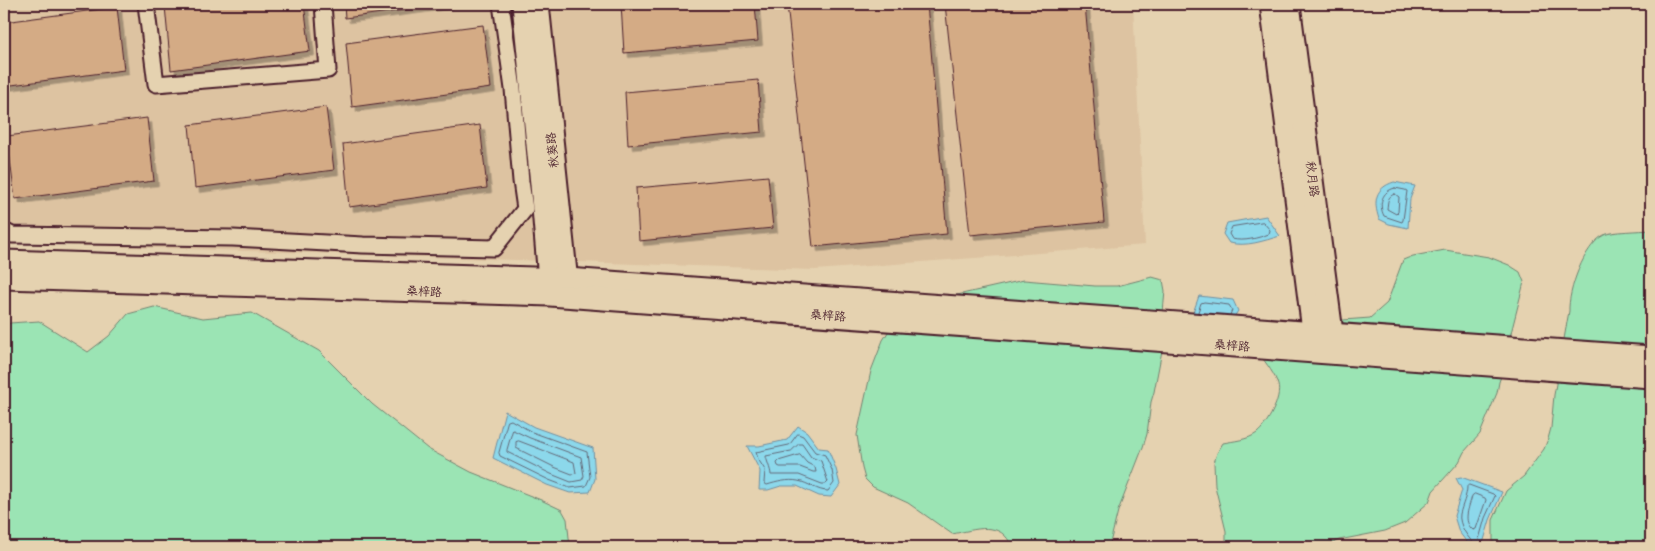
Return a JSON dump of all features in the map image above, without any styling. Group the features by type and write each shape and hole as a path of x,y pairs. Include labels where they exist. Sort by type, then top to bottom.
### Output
{"street":[{"path":"146,4 156,84 328,70 323,4"},
{"path":"4,231 12,235 233,238 363,245 494,248 525,209 513,89 501,4"},
{"name":"秋葵路","path":"523,4 559,288"},
{"name":"秋葵路","path":"538,4 559,288"},
{"name":"秋月路","path":"1271,4 1324,343"},
{"name":"秋月路","path":"1289,4 1324,343"},
{"name":"桑梓路","path":"4,261 559,288 1324,343 1651,357"},
{"name":"桑梓路","path":"4,278 559,288"},
{"name":"桑梓路","path":"1324,343 1651,377"}],"shaded area":[{"path":"4,4 1133,4 1145,245 815,270 4,243"}],"green space":[{"path":"1651,230 1651,547 1493,547 1493,520 1506,491 1524,476 1544,449 1548,439 1569,302 1574,281 1584,258 1590,248 1604,235"},
{"path":"1445,250 1489,257 1509,265 1520,272 1524,282 1510,337 1507,359 1497,393 1480,434 1464,452 1459,462 1433,491 1429,502 1405,523 1385,531 1339,540 1324,547 1226,547 1226,531 1215,486 1214,463 1223,443 1240,440 1257,433 1269,418 1276,404 1279,390 1277,381 1260,355 1289,324 1370,318 1387,303 1403,260 1413,256"},
{"path":"1152,277 1163,280 1165,291 1163,312 1165,335 1151,402 1147,434 1118,511 1109,547 1012,547 1007,538 1001,533 986,528 952,534 908,503 873,487 865,479 857,435 871,371 883,340 901,312 944,298 1024,280 1117,286"},
{"path":"154,307 203,318 252,313 319,351 372,404 428,449 471,472 562,510 567,519 570,547 4,547 4,327 10,323 39,321 88,352 109,336 128,314"}],"water":[{"path":"1394,182 1415,186 1410,199 1408,228 1389,224 1379,219 1376,206 1377,196 1383,188"},
{"path":"1266,216 1280,236 1255,243 1236,244 1229,243 1223,234 1227,223"},
{"path":"1199,296 1233,300 1238,311 1229,324 1189,324"},
{"path":"505,411 534,427 593,448 595,479 590,492 570,493 547,485 493,458"},
{"path":"798,426 807,432 819,448 828,449 840,485 831,497 819,496 797,486 781,486 768,490 759,490 760,471 747,446 759,446 787,440"},
{"path":"1461,477 1502,492 1490,520 1482,547 1469,545 1459,532 1454,516 1462,490 1456,478"}],"building":[{"path":"186,4 304,4 310,51 171,70 165,6"},
{"path":"344,4 449,4 345,18"},
{"path":"621,4 755,4 758,41 624,53"},
{"path":"787,4 927,4 947,234 813,247"},
{"path":"945,4 1085,4 1104,222 970,235"},
{"path":"117,7 124,70 4,86 4,22"},
{"path":"483,25 491,88 352,107 346,43"},
{"path":"758,80 762,132 628,145 625,92"},
{"path":"326,107 334,170 195,188 189,125"},
{"path":"147,118 154,181 15,199 7,136"},
{"path":"480,125 487,188 349,207 343,144"},
{"path":"768,176 773,228 639,241 636,188"}]}
